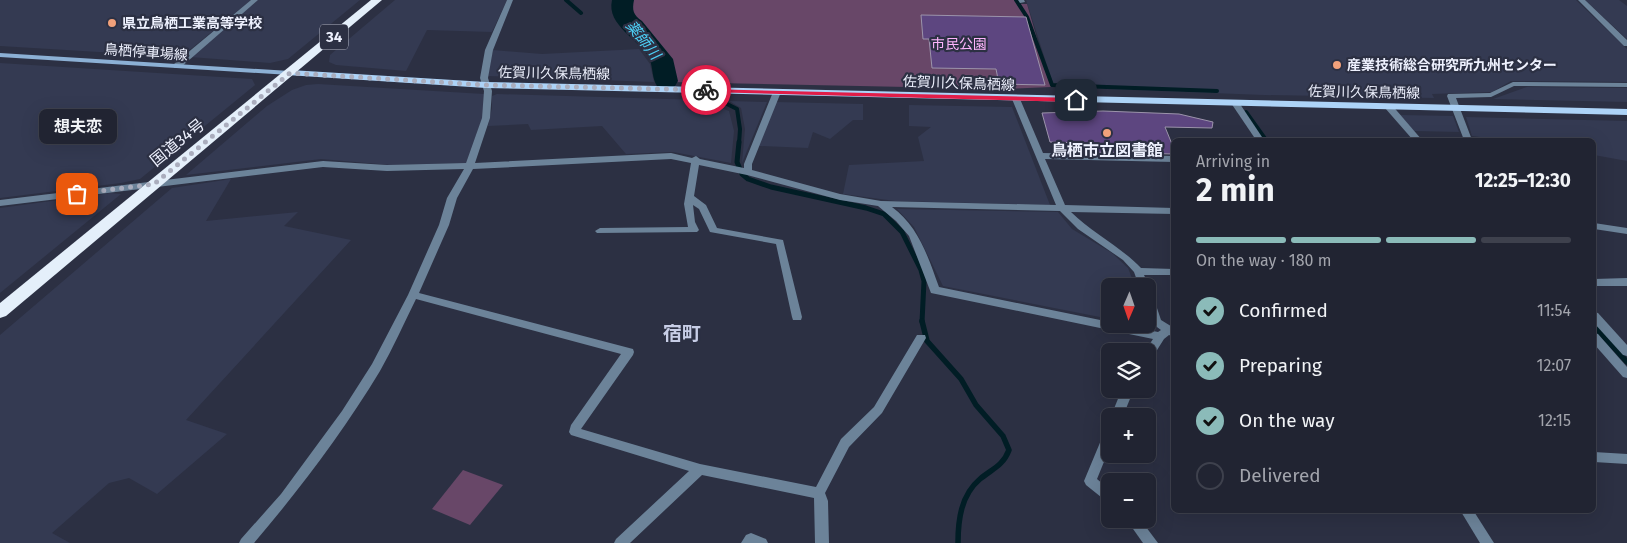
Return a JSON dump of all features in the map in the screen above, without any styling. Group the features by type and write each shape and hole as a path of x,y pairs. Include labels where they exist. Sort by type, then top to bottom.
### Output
{"highway":[{"name":"国道34号","path":"0,312 377,0"}],"main road":[{"name":"鳥栖停車場線","path":"0,55 290,73"},
{"name":"佐賀川久保鳥栖線","path":"290,73 486,85 1626,112"}],"street":[{"path":"177,66 255,0"},
{"path":"246,543 285,498 346,414 376,368 413,295 444,225 452,198 470,166 486,118 488,91 484,78 489,50 510,0"},
{"path":"1581,0 1627,44"},
{"path":"1467,138 1451,96 1491,95 1513,84 1627,85"},
{"path":"748,172 748,164 777,92"},
{"path":"1016,99 1061,207 1081,227 1126,258 1138,271 1141,278"},
{"path":"1235,103 1259,138"},
{"path":"1388,106 1416,138"},
{"path":"0,203 323,164 388,168 470,166 662,156 696,159 840,197 881,204 1171,211"},
{"path":"1040,156 1171,159"},
{"path":"600,231 694,230 689,220 690,198 696,159"},
{"path":"690,198 703,208 713,230 780,242 797,316"},
{"path":"881,204 903,221 912,235 935,290 1167,333"},
{"path":"1596,226 1627,231"},
{"path":"1138,271 1171,272"},
{"path":"1596,283 1627,282"},
{"path":"413,295 629,352 575,428 575,432 700,470 819,493"},
{"path":"1596,318 1627,352"},
{"path":"1156,319 1167,333"},
{"path":"1156,346 1167,333"},
{"path":"822,543 822,501 819,493 845,443 878,410 921,338"},
{"path":"1596,339 1627,374"},
{"path":"1101,455 1090,481 1101,490"},
{"path":"1596,457 1627,459"},
{"path":"621,543 700,470"},
{"path":"1468,513 1484,542"},
{"path":"1140,528 1152,543"},
{"path":"748,543 751,539 761,543"}],"shaded area":[{"name":"県立鳥栖工業高等学校","path":"0,0 251,0 181,57 0,46"},
{"path":"258,0 360,0 288,59 270,63 190,57"},
{"path":"395,0 507,0 492,32 427,30 406,71 336,65 329,62 330,55"},
{"name":"産業技術総合研究所九州センター","path":"1026,0 1576,0 1627,49 1627,82 1511,81 1492,92 1432,94 1434,98 1264,95 1054,87"},
{"path":"1585,0 1619,0 1627,6 1627,39"},
{"path":"639,49 650,64 654,82 488,76 493,50 542,54"},
{"path":"0,63 252,79 255,85 140,179 0,198"},
{"path":"318,84 484,94 482,119 466,163 390,165 321,159 186,175 267,106 292,90 306,85"},
{"path":"1527,87 1627,88 1627,102 1493,99"},
{"path":"497,94 702,100 729,111 734,131 731,163 673,152 626,154 602,126 531,130 528,124 488,126 492,108 492,96"},
{"path":"729,101 767,102 742,163 745,129 741,108"},
{"path":"776,102 863,104 863,120 853,120 830,139 813,132 808,148 759,146"},
{"path":"909,105 1012,107 1050,205 895,201 843,194 849,165 924,161 918,137 931,127 909,126"},
{"path":"1400,115 1453,116 1459,132 1414,131"},
{"path":"1466,117 1627,121 1627,161 1596,155 1596,138 1488,138 1472,136"},
{"path":"231,179 206,221 298,212 284,226 351,240 186,420 227,434 157,494 129,478 109,483 52,533 70,543 0,543 0,335 172,188"},
{"path":"110,193 121,194 0,293 0,208"},
{"path":"897,209 1058,212 1072,229 1112,253 1128,268 1132,278 1101,278 1101,317 943,286 914,227"}],"green space":[{"name":"市民公園","path":"626,0 1017,0 1020,4 1027,4 1051,87 1005,89 671,82 665,58 635,21"},
{"path":"463,470 503,485 470,525 432,509"}],"building":[{"path":"921,15 1026,17 1045,85 999,84 996,69 932,68 929,39 923,39"},
{"name":"鳥栖市立図書館","path":"1103,111 1179,114 1213,122 1212,128 1165,127 1171,142 1171,154 1087,152 1084,143 1050,142 1042,113"}],"waterway":[{"path":"566,0 581,13"},
{"name":"薬師川","path":"623,0 621,9 626,20 634,26 661,59 666,81"},
{"path":"1016,0 1027,17 1052,85 1217,91"},
{"path":"725,103 737,109 740,129 739,144"},
{"path":"1246,112 1265,138"},
{"path":"739,142 737,162 742,174 748,179 771,187 866,208 884,214 902,232 921,270 924,281 922,321"},
{"path":"922,321 927,341 961,379 976,405 1003,436 1009,450 1004,460 974,485 965,500 960,517 958,543"},
{"path":"1596,328 1627,362"}],"way so far":[{"path":"77,194 154,184 290,73 486,85 706,90"}],"place":[{"name":"県立鳥栖工業高等学校","path":"112,23"},
{"name":"産業技術総合研究所九州センター","path":"1337,65"},
{"name":"鳥栖市立図書館","path":"1107,133"},
{"name":"想夫恋","path":"77,194"}],"district":[{"name":"宿町","path":"682,333"}],"route":[{"path":"706,90 1076,100"}]}
